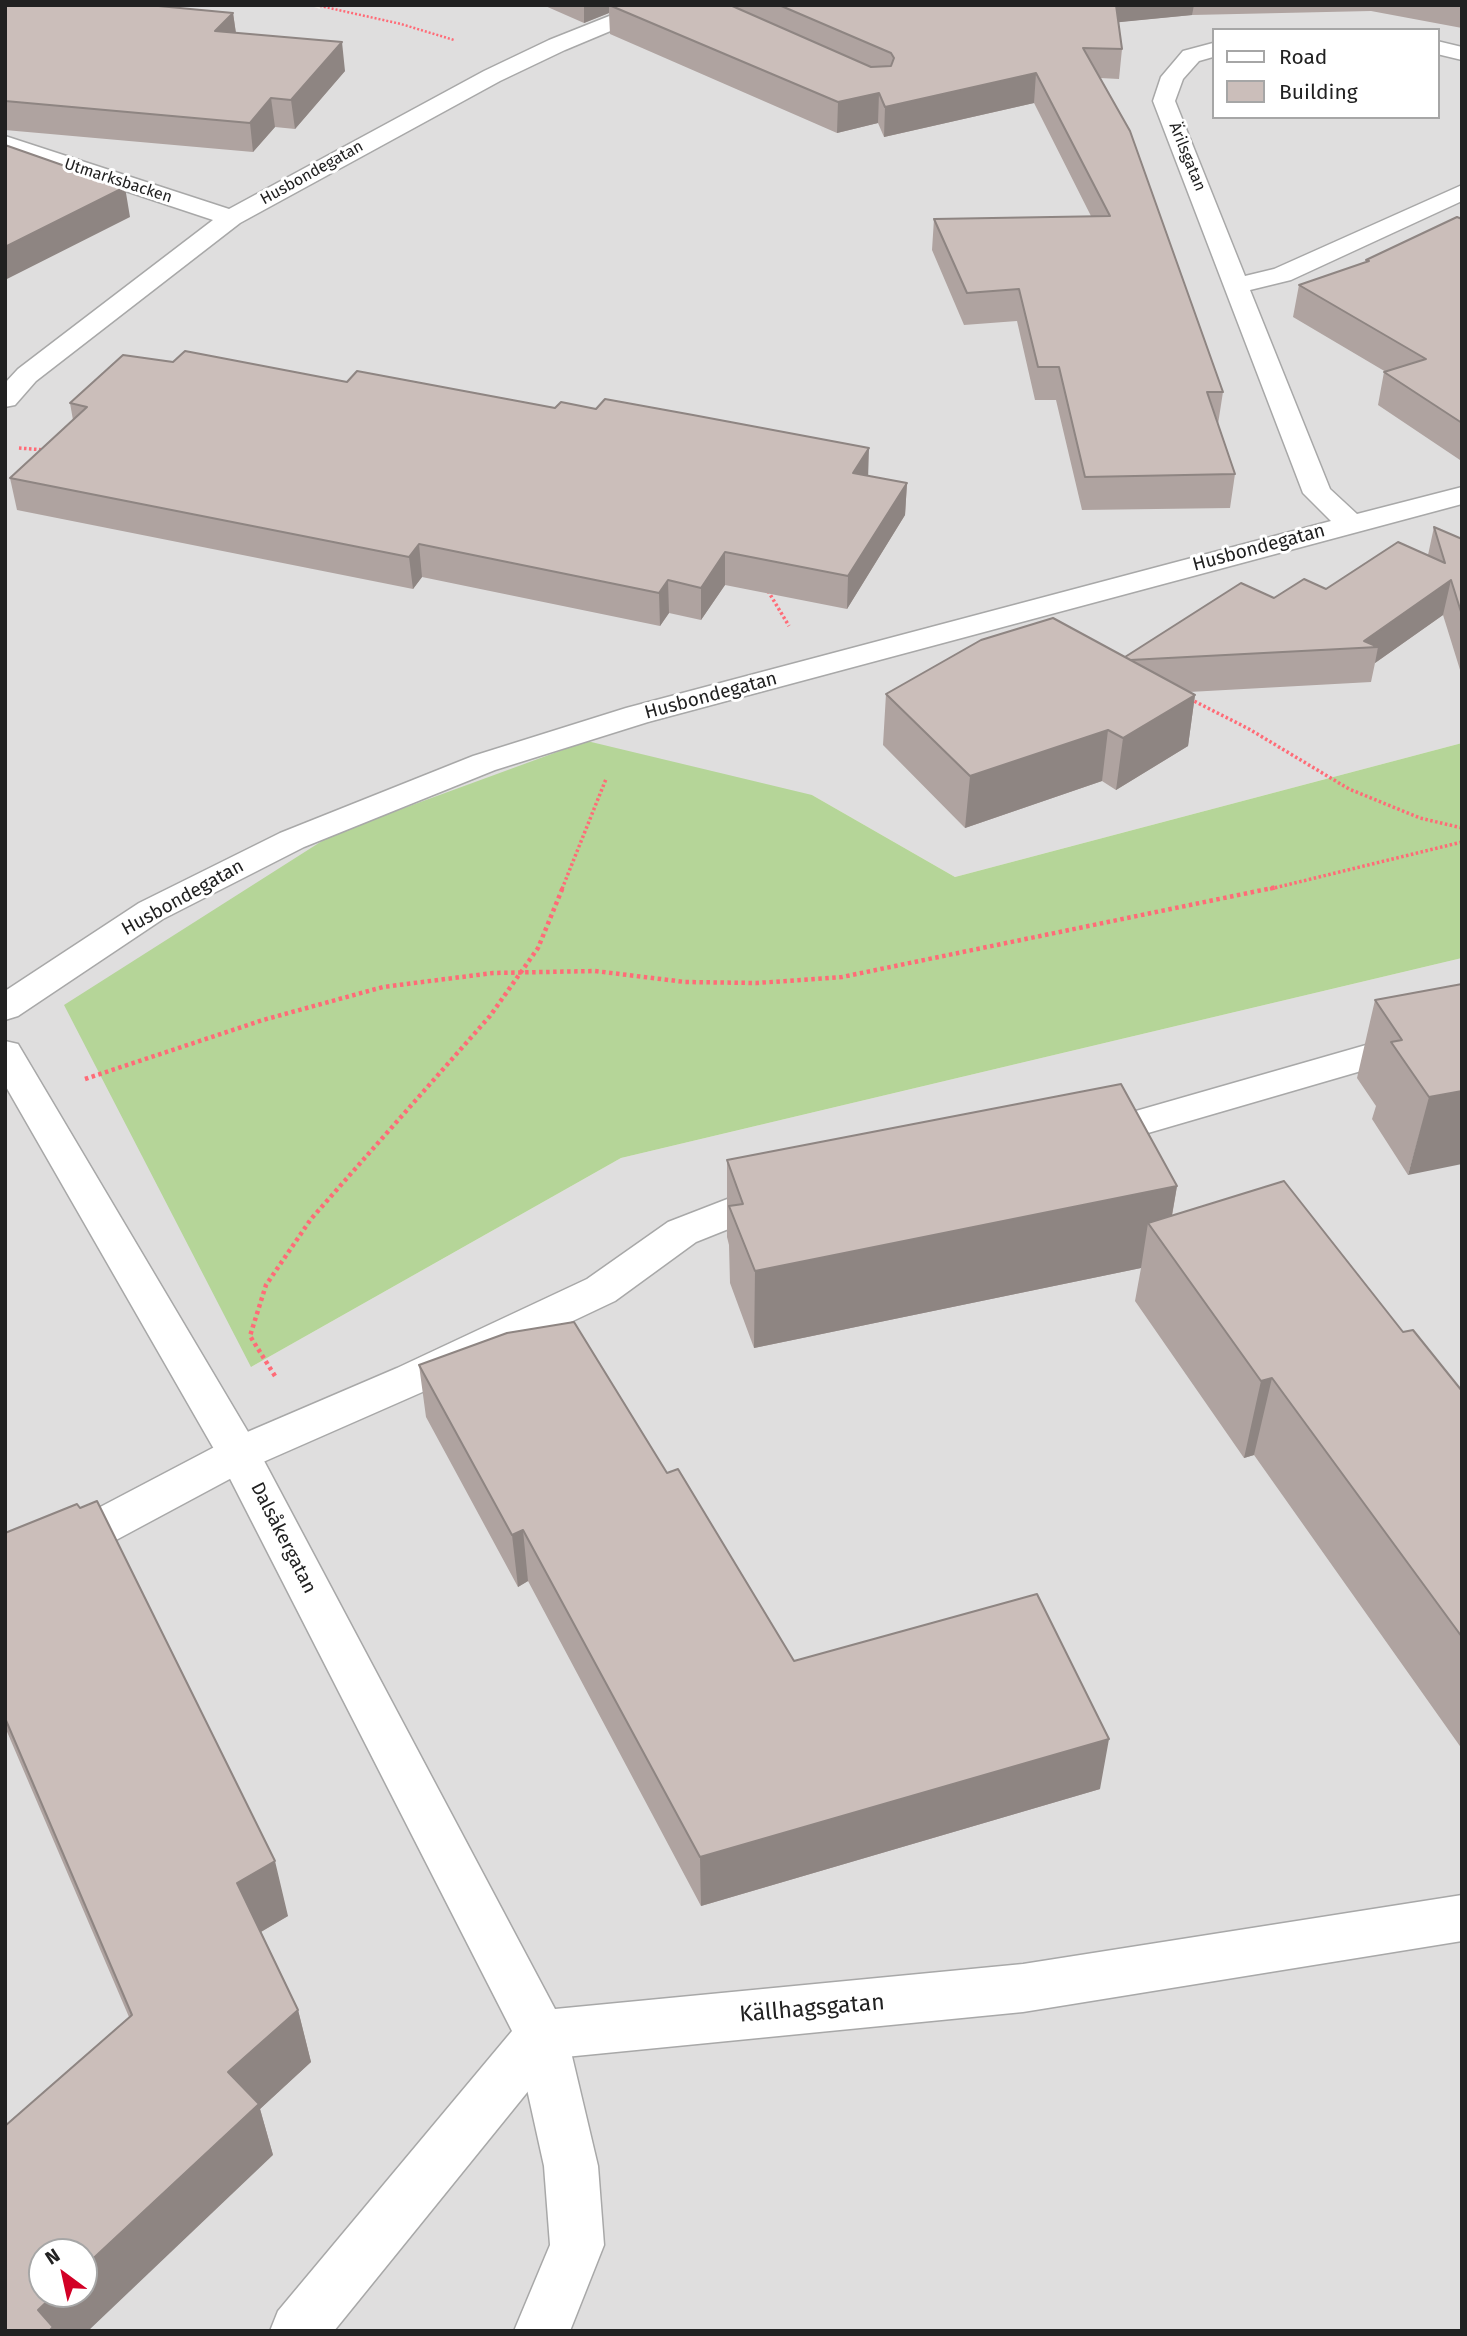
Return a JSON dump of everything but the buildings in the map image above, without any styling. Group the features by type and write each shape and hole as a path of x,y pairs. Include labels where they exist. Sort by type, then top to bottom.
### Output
{"street":[{"name":"Husbondegatan","path":"5,399 16,371 230,218 512,66 656,5"},
{"path":"1439,48 1462,54"},
{"name":"Ärilsgatan","path":"1212,50 1191,56 1172,77 1164,101 1317,493 1350,523"},
{"name":"Utmarksbacken","path":"5,143 230,218"},
{"path":"1238,285 1282,275 1462,192"},
{"name":"Husbondegatan","path":"5,1008 151,911 292,840 484,763 637,715 1462,495"},
{"path":"1062,1143 1102,1134 1366,1057 1462,1035"},
{"name":"Dalsåkergatan","path":"5,1053 239,1454 541,2035 571,2166 577,2245 542,2331"},
{"path":"5,1578 239,1454 601,1290 682,1232 744,1208 810,1194"},
{"name":"Källhagsgatan","path":"541,2035 1023,1988 1462,1918"},
{"path":"298,2331 541,2035"}],"path":[{"path":"316,5 439,34 512,66"},
{"path":"18,448 57,451"},
{"path":"763,582 814,668"},
{"path":"1187,698 1249,729 1349,789 1420,818 1462,828"},
{"path":"305,1425 250,1336 266,1285 312,1219 490,1016 538,948 604,782 637,715"},
{"path":"97,1075 263,1020 383,987 493,973 595,971 685,982 757,983 842,977 1219,901 1462,842"}],"shaded area":[{"path":"5,5 308,5 320,9 319,5 1462,5 1462,743 955,877 812,795 251,1367 621,1158 1462,958 1462,2331 5,2331"}],"green space":[{"path":"587,741 812,795 955,877 1462,743 1462,958 621,1158 251,1367 64,1005 333,834"}]}
